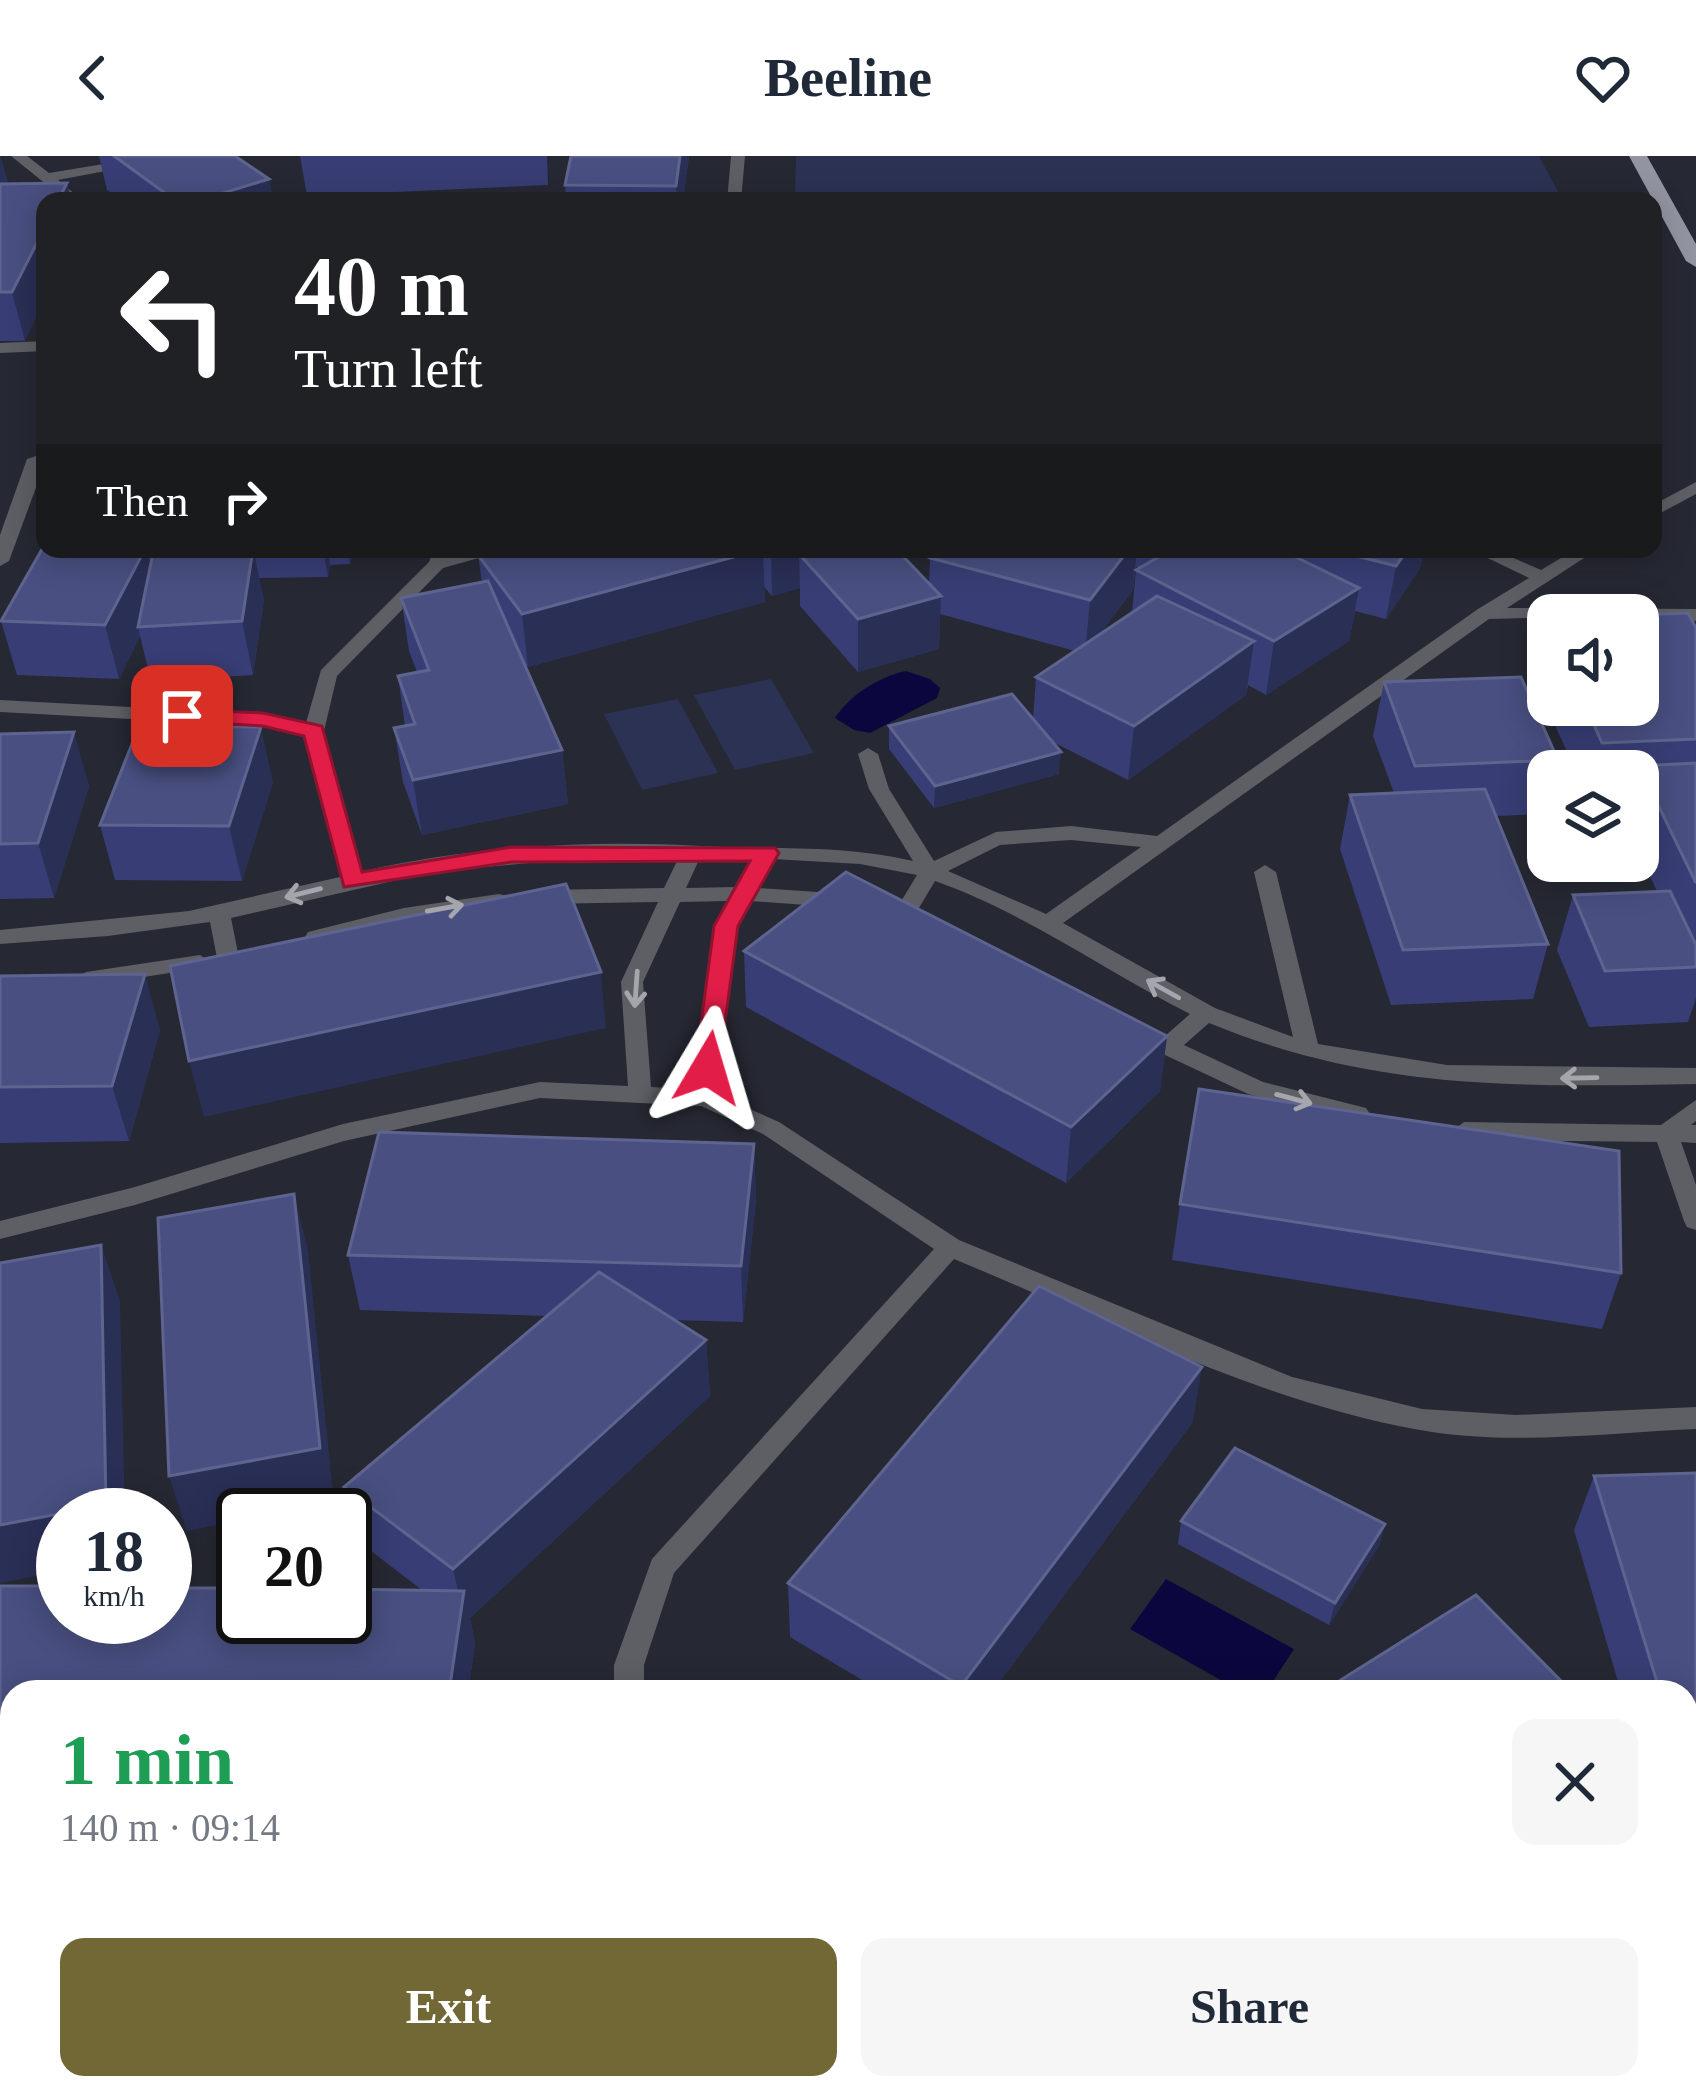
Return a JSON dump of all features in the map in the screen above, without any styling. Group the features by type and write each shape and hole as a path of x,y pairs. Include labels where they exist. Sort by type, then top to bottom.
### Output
{"main road":[{"path":"1638,156 1658,192"},
{"path":"1662,199 1696,261"}],"lane":[{"path":"18,156 64,192"},
{"path":"46,178 178,156"},
{"path":"735,192 738,156"},
{"path":"0,348 36,346"},
{"path":"0,561 36,458"},
{"path":"1662,507 1696,487"},
{"path":"352,881 314,731 328,674 438,558"},
{"path":"1498,558 1541,577"},
{"path":"1047,924 1485,613 1574,558"},
{"path":"1485,613 1696,615"},
{"path":"0,706 263,720 314,731"},
{"path":"868,754 880,789 930,871"},
{"path":"294,942 463,904 742,894 802,895 896,911 930,871 996,839 1071,833 1157,842"},
{"path":"640,1092 632,982 692,852"},
{"path":"704,1099 726,926 766,853"},
{"path":"0,937 100,932 219,914 352,881 511,855 766,853 880,860 988,891 1206,1013 1336,1061 1408,1072 1515,1078 1696,1076"},
{"path":"1265,872 1308,1051"},
{"path":"58,982 239,955 219,914"},
{"path":"1166,1048 1206,1013"},
{"path":"1125,1026 1256,1088 1378,1118"},
{"path":"0,1230 135,1196 343,1133 539,1090 704,1099 771,1128 950,1247 1287,1386 1422,1420 1516,1426 1696,1418"},
{"path":"1666,1134 1696,1108"},
{"path":"1439,1130 1696,1134"},
{"path":"1666,1134 1696,1221"},
{"path":"629,1680 629,1665 662,1568 950,1247"}],"shaded area":[{"path":"796,156 1539,156 1558,192 795,192"},
{"path":"906,671 930,679 940,688 937,698 870,733 835,718 866,688"},
{"path":"771,679 814,753 735,770 694,695"},
{"path":"678,699 718,773 642,790 604,714"},
{"path":"1166,1579 1294,1649 1274,1680 1221,1680 1130,1629"}],"building":[{"path":"114,156 235,156 269,179 226,192 164,192"},
{"path":"571,156 680,156 676,186 565,185"},
{"path":"67,183 62,192 36,192 36,245 12,292 0,292 0,184"},
{"path":"37,558 140,558 105,625 1,621"},
{"path":"152,558 252,558 242,621 138,627"},
{"path":"480,558 730,558 522,614"},
{"path":"803,558 905,558 941,596 858,619"},
{"path":"930,558 1122,558 1090,600"},
{"path":"1157,558 1297,558 1359,588 1274,641 1136,570"},
{"path":"1364,558 1402,558 1396,566"},
{"path":"488,581 562,750 413,780 394,728 415,724 398,676 429,670 401,598"},
{"path":"1157,596 1254,641 1134,726 1036,677"},
{"path":"1688,613 1696,628 1696,739 1602,743 1594,726 1659,726 1659,614"},
{"path":"1521,677 1527,690 1527,726 1543,726 1554,750 1527,750 1527,761 1415,766 1384,682"},
{"path":"1012,694 1061,752 935,786 889,726"},
{"path":"139,726 261,727 229,826 100,825"},
{"path":"74,732 38,843 0,844 0,734"},
{"path":"1696,763 1696,883 1659,807 1659,765"},
{"path":"1485,789 1548,944 1403,950 1350,795"},
{"path":"846,872 1167,1036 1071,1127 744,951"},
{"path":"566,884 601,972 189,1061 170,966"},
{"path":"1670,891 1696,945 1696,967 1605,971 1573,895"},
{"path":"145,974 112,1086 0,1087 0,976"},
{"path":"1199,1089 1619,1151 1621,1273 1180,1204"},
{"path":"379,1132 754,1144 741,1266 348,1255"},
{"path":"294,1194 320,1448 169,1476 158,1218"},
{"path":"101,1245 106,1488 36,1488 36,1518 0,1525 0,1263"},
{"path":"599,1272 706,1340 453,1569 372,1508 372,1488 344,1487"},
{"path":"1039,1286 1202,1367 966,1680 951,1680 788,1583"},
{"path":"1235,1448 1385,1524 1335,1603 1181,1521"},
{"path":"1696,1473 1696,1680 1656,1680 1594,1476"},
{"path":"0,1586 36,1586 36,1644 192,1644 192,1588 216,1588 216,1644 372,1644 372,1589 464,1591 451,1680 0,1680"},
{"path":"1476,1595 1560,1680 1341,1680"}],"route":[{"path":"182,716 263,720 314,731 352,881 460,861 567,851 766,853 726,926 708,1068"}]}
